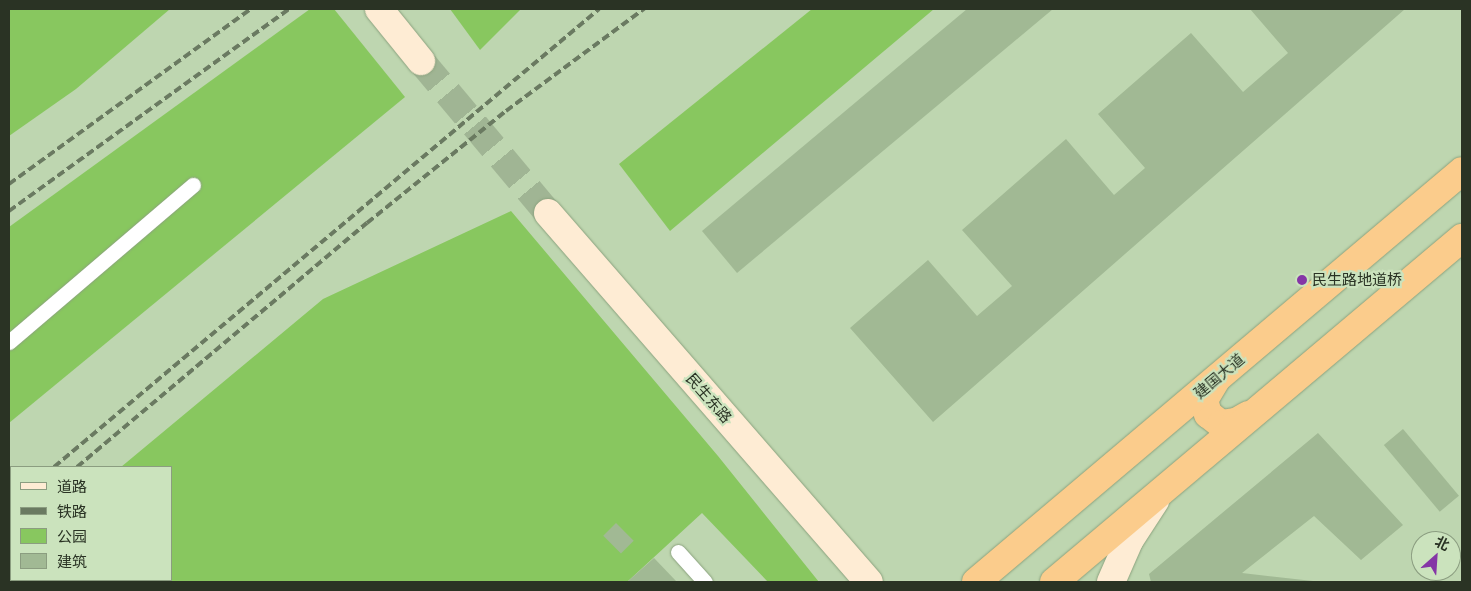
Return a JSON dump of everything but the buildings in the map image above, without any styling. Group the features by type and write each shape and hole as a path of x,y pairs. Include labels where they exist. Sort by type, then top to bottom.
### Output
{"highway":[{"name":"建国大道","path":"976,582 1462,171"},
{"path":"1054,582 1256,409 1462,238"},
{"path":"1219,377 1204,400 1208,414 1221,424 1236,422 1256,409"}],"main road":[{"path":"379,9 421,60"},
{"name":"民生东路","path":"548,213 870,582"},
{"path":"1111,582 1129,541 1159,494"}],"lane":[{"path":"9,342 192,185"},
{"path":"678,552 705,582"}],"green space":[{"path":"9,9 170,9 76,89 9,136"},
{"path":"310,9 334,9 405,97 9,423 9,227"},
{"path":"450,9 521,9 480,50"},
{"path":"812,9 934,9 670,231 619,164"},
{"path":"511,211 718,456 819,582 768,582 702,513 627,582 9,582 10,570 10,581 172,581 172,466 122,466 323,299"}],"tunnel":[{"path":"421,61 548,213"}],"railway":[{"path":"9,184 251,9"},
{"path":"9,211 289,9"},
{"path":"55,466 599,9"},
{"path":"78,466 367,223 506,111 644,9"}],"place":[{"name":"民生路地道桥","path":"1302,280"}]}
